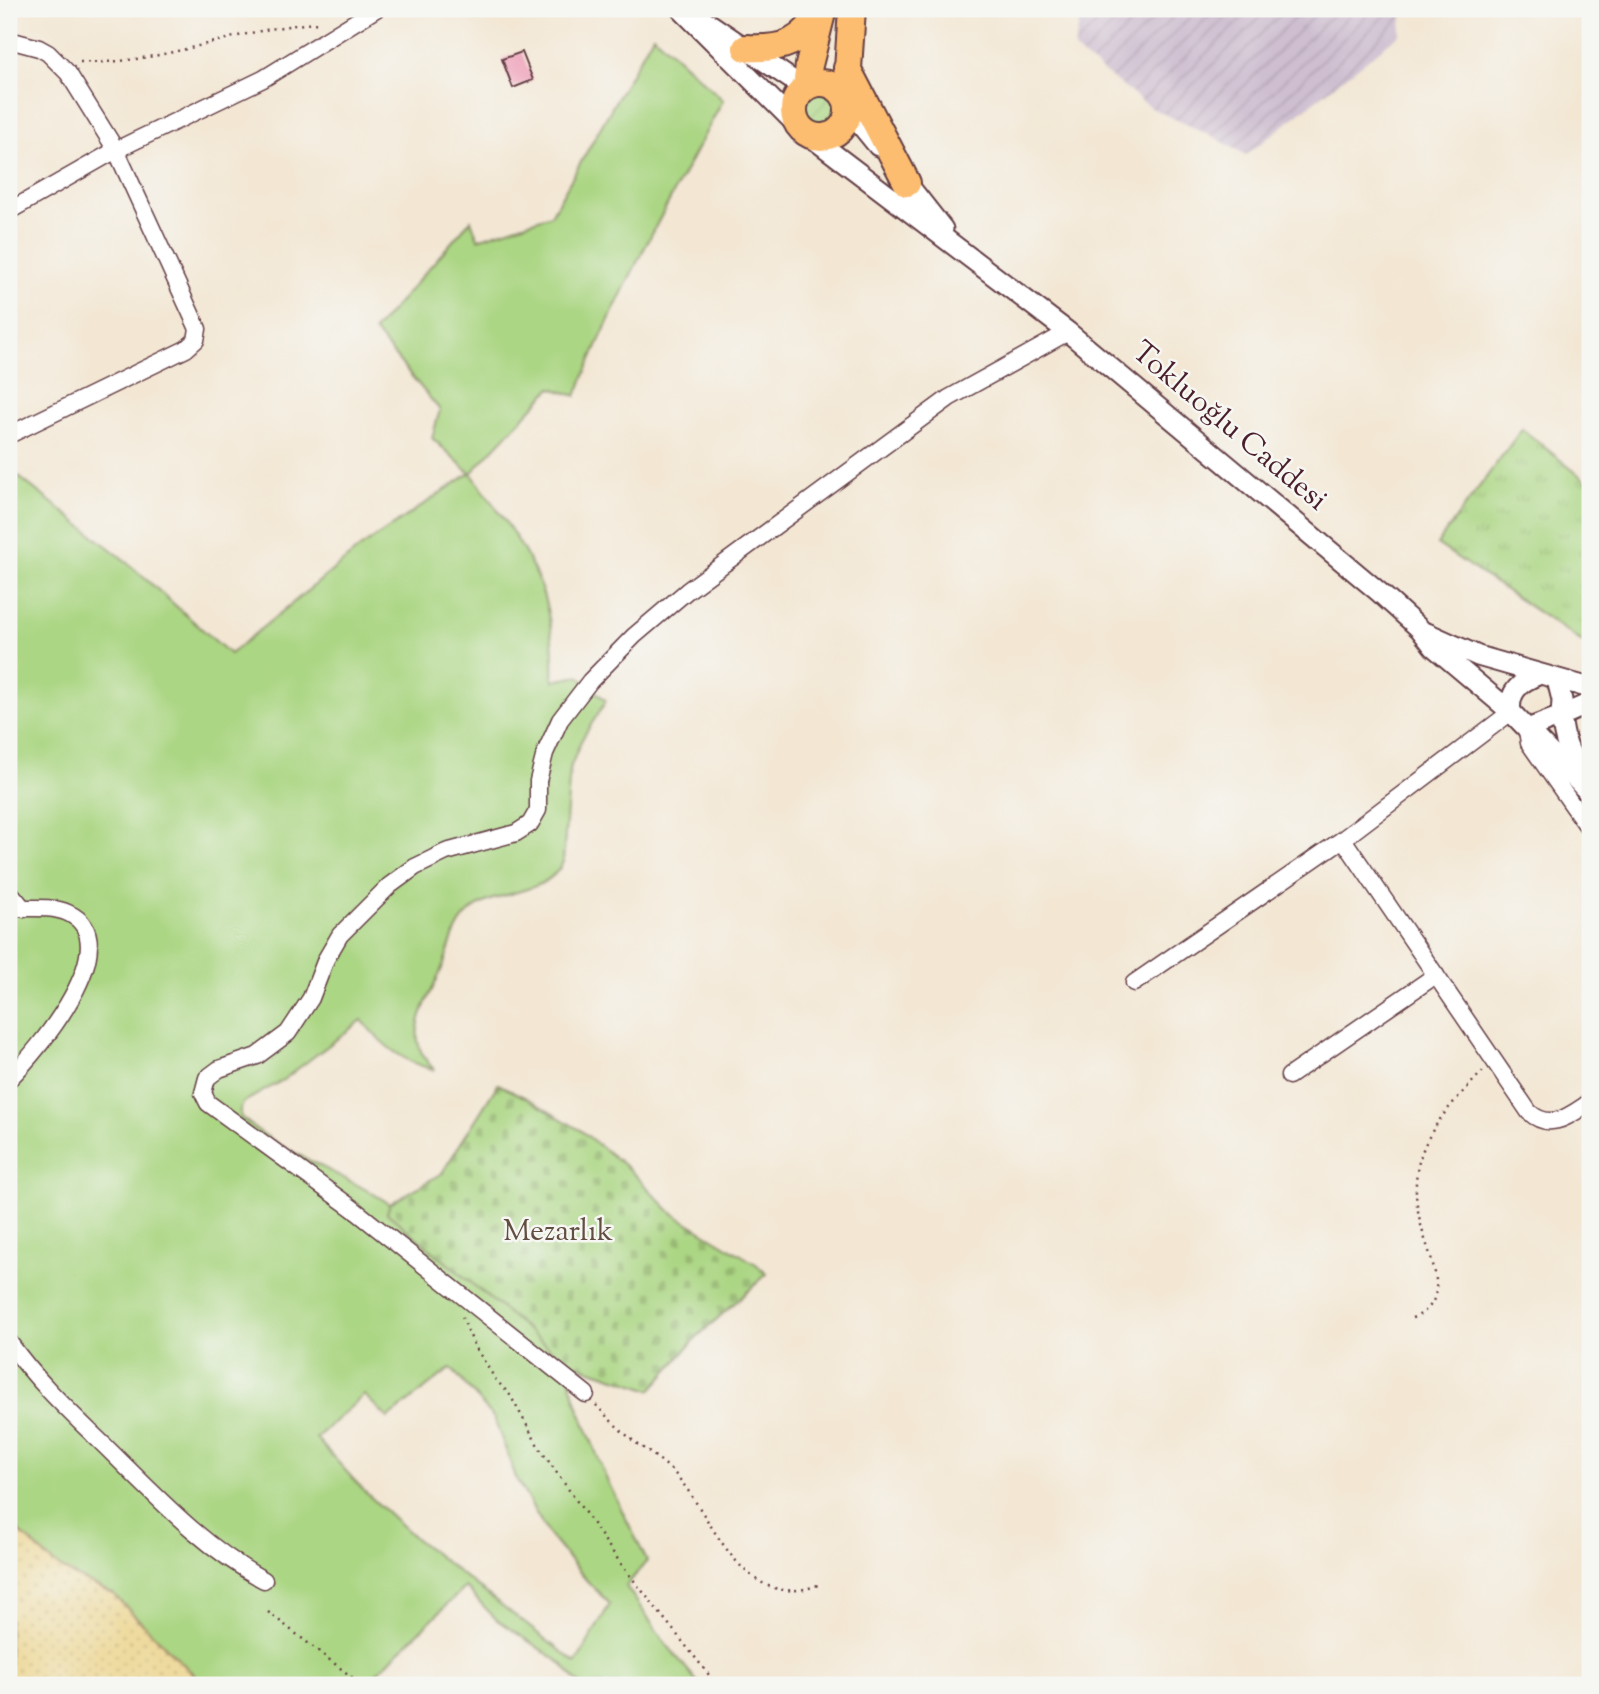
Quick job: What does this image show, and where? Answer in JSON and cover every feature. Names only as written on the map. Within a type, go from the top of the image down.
[{"type":"highway","points":[[822,10],[805,88],[795,101],[793,110],[802,130],[814,136],[832,135],[845,122],[852,9]]},
{"type":"highway","points":[[746,48],[769,49],[791,43],[810,29],[822,10]]},
{"type":"highway","points":[[847,68],[908,183]]},
{"type":"highway","points":[[805,88],[823,83],[831,85],[844,97],[847,106]]},
{"type":"street","points":[[9,211],[116,150],[263,79],[376,9]]},
{"type":"street","name":"Tokluoğlu Caddesi","points":[[681,9],[802,130],[1068,332],[1380,592],[1420,629],[1434,647],[1511,712],[1590,794]]},
{"type":"street","points":[[687,9],[805,88]]},
{"type":"street","points":[[847,68],[864,9]]},
{"type":"street","points":[[9,40],[39,48],[56,59],[68,73],[116,150],[197,324],[198,335],[186,349],[9,435]]},
{"type":"street","points":[[847,106],[959,249]]},
{"type":"street","points":[[586,1394],[352,1208],[208,1103],[203,1093],[207,1078],[219,1069],[257,1056],[288,1033],[311,998],[326,959],[340,935],[400,877],[446,852],[516,833],[530,824],[538,810],[538,781],[545,753],[560,720],[611,658],[660,612],[948,398],[1068,332]]},
{"type":"street","points":[[1420,629],[1478,656],[1590,688]]},
{"type":"street","points":[[1134,983],[1343,839],[1511,712],[1511,698],[1516,688],[1538,675]]},
{"type":"street","points":[[1557,680],[1568,751],[1590,780]]},
{"type":"street","points":[[1590,703],[1527,729],[1529,743],[1590,830]]},
{"type":"street","points":[[1343,839],[1528,1112],[1540,1120],[1561,1120],[1590,1102]]},
{"type":"street","points":[[9,891],[16,908],[60,910],[75,917],[85,928],[90,949],[73,996],[62,1015],[36,1050],[9,1079]]},
{"type":"street","points":[[1289,1076],[1436,975]]},
{"type":"street","points":[[9,1342],[50,1392],[168,1507],[225,1557],[264,1580]]},
{"type":"path","points":[[56,59],[98,62],[141,60],[283,27],[321,23],[348,26]]},
{"type":"path","points":[[1412,1318],[1427,1310],[1437,1290],[1435,1271],[1416,1200],[1416,1177],[1422,1152],[1434,1128],[1493,1060]]},
{"type":"path","points":[[455,1290],[459,1309],[474,1345],[496,1380],[510,1395],[540,1449],[618,1559],[717,1685]]},
{"type":"path","points":[[586,1394],[630,1438],[676,1475],[715,1536],[753,1577],[769,1587],[789,1591],[818,1585]]},
{"type":"path","points":[[268,1612],[362,1685]]},
{"type":"shaded area","points":[[1082,9],[1403,9],[1400,34],[1246,155],[1151,108],[1074,49]]},
{"type":"green space","points":[[653,35],[723,100],[627,283],[576,396],[551,388],[471,473],[521,546],[543,592],[553,647],[553,681],[579,676],[606,701],[582,739],[570,768],[563,862],[547,880],[486,902],[467,914],[461,922],[419,1022],[419,1046],[435,1070],[394,1052],[377,1038],[362,1020],[283,1080],[244,1102],[240,1109],[241,1117],[276,1142],[390,1204],[387,1213],[565,1361],[576,1401],[606,1478],[647,1561],[626,1586],[663,1640],[700,1685],[580,1685],[561,1663],[497,1620],[465,1587],[374,1676],[384,1685],[204,1685],[113,1594],[52,1562],[9,1522],[9,469],[122,558],[230,654],[360,548],[470,473],[432,438],[440,410],[374,331],[471,220],[478,239],[551,215]],"holes":[[[451,1368],[494,1418],[517,1480],[548,1534],[610,1604],[576,1663],[416,1539],[364,1491],[316,1438],[364,1395],[388,1418]]]},
{"type":"green space","points":[[821,91],[829,92],[835,97],[840,103],[840,119],[835,125],[829,130],[821,131],[813,130],[807,125],[802,119],[801,111],[802,103],[807,97],[813,92]]},
{"type":"green space","points":[[1522,429],[1590,484],[1590,647],[1437,544]]},
{"type":"green space","name":"Mezarlık","points":[[498,1084],[580,1130],[629,1169],[672,1213],[756,1264],[767,1274],[698,1336],[651,1390],[565,1361],[387,1213],[390,1204],[442,1173]]},
{"type":"sand","points":[[9,1522],[52,1562],[113,1594],[204,1685],[9,1685]]},
{"type":"building","points":[[522,52],[533,80],[513,88],[502,59]]}]
